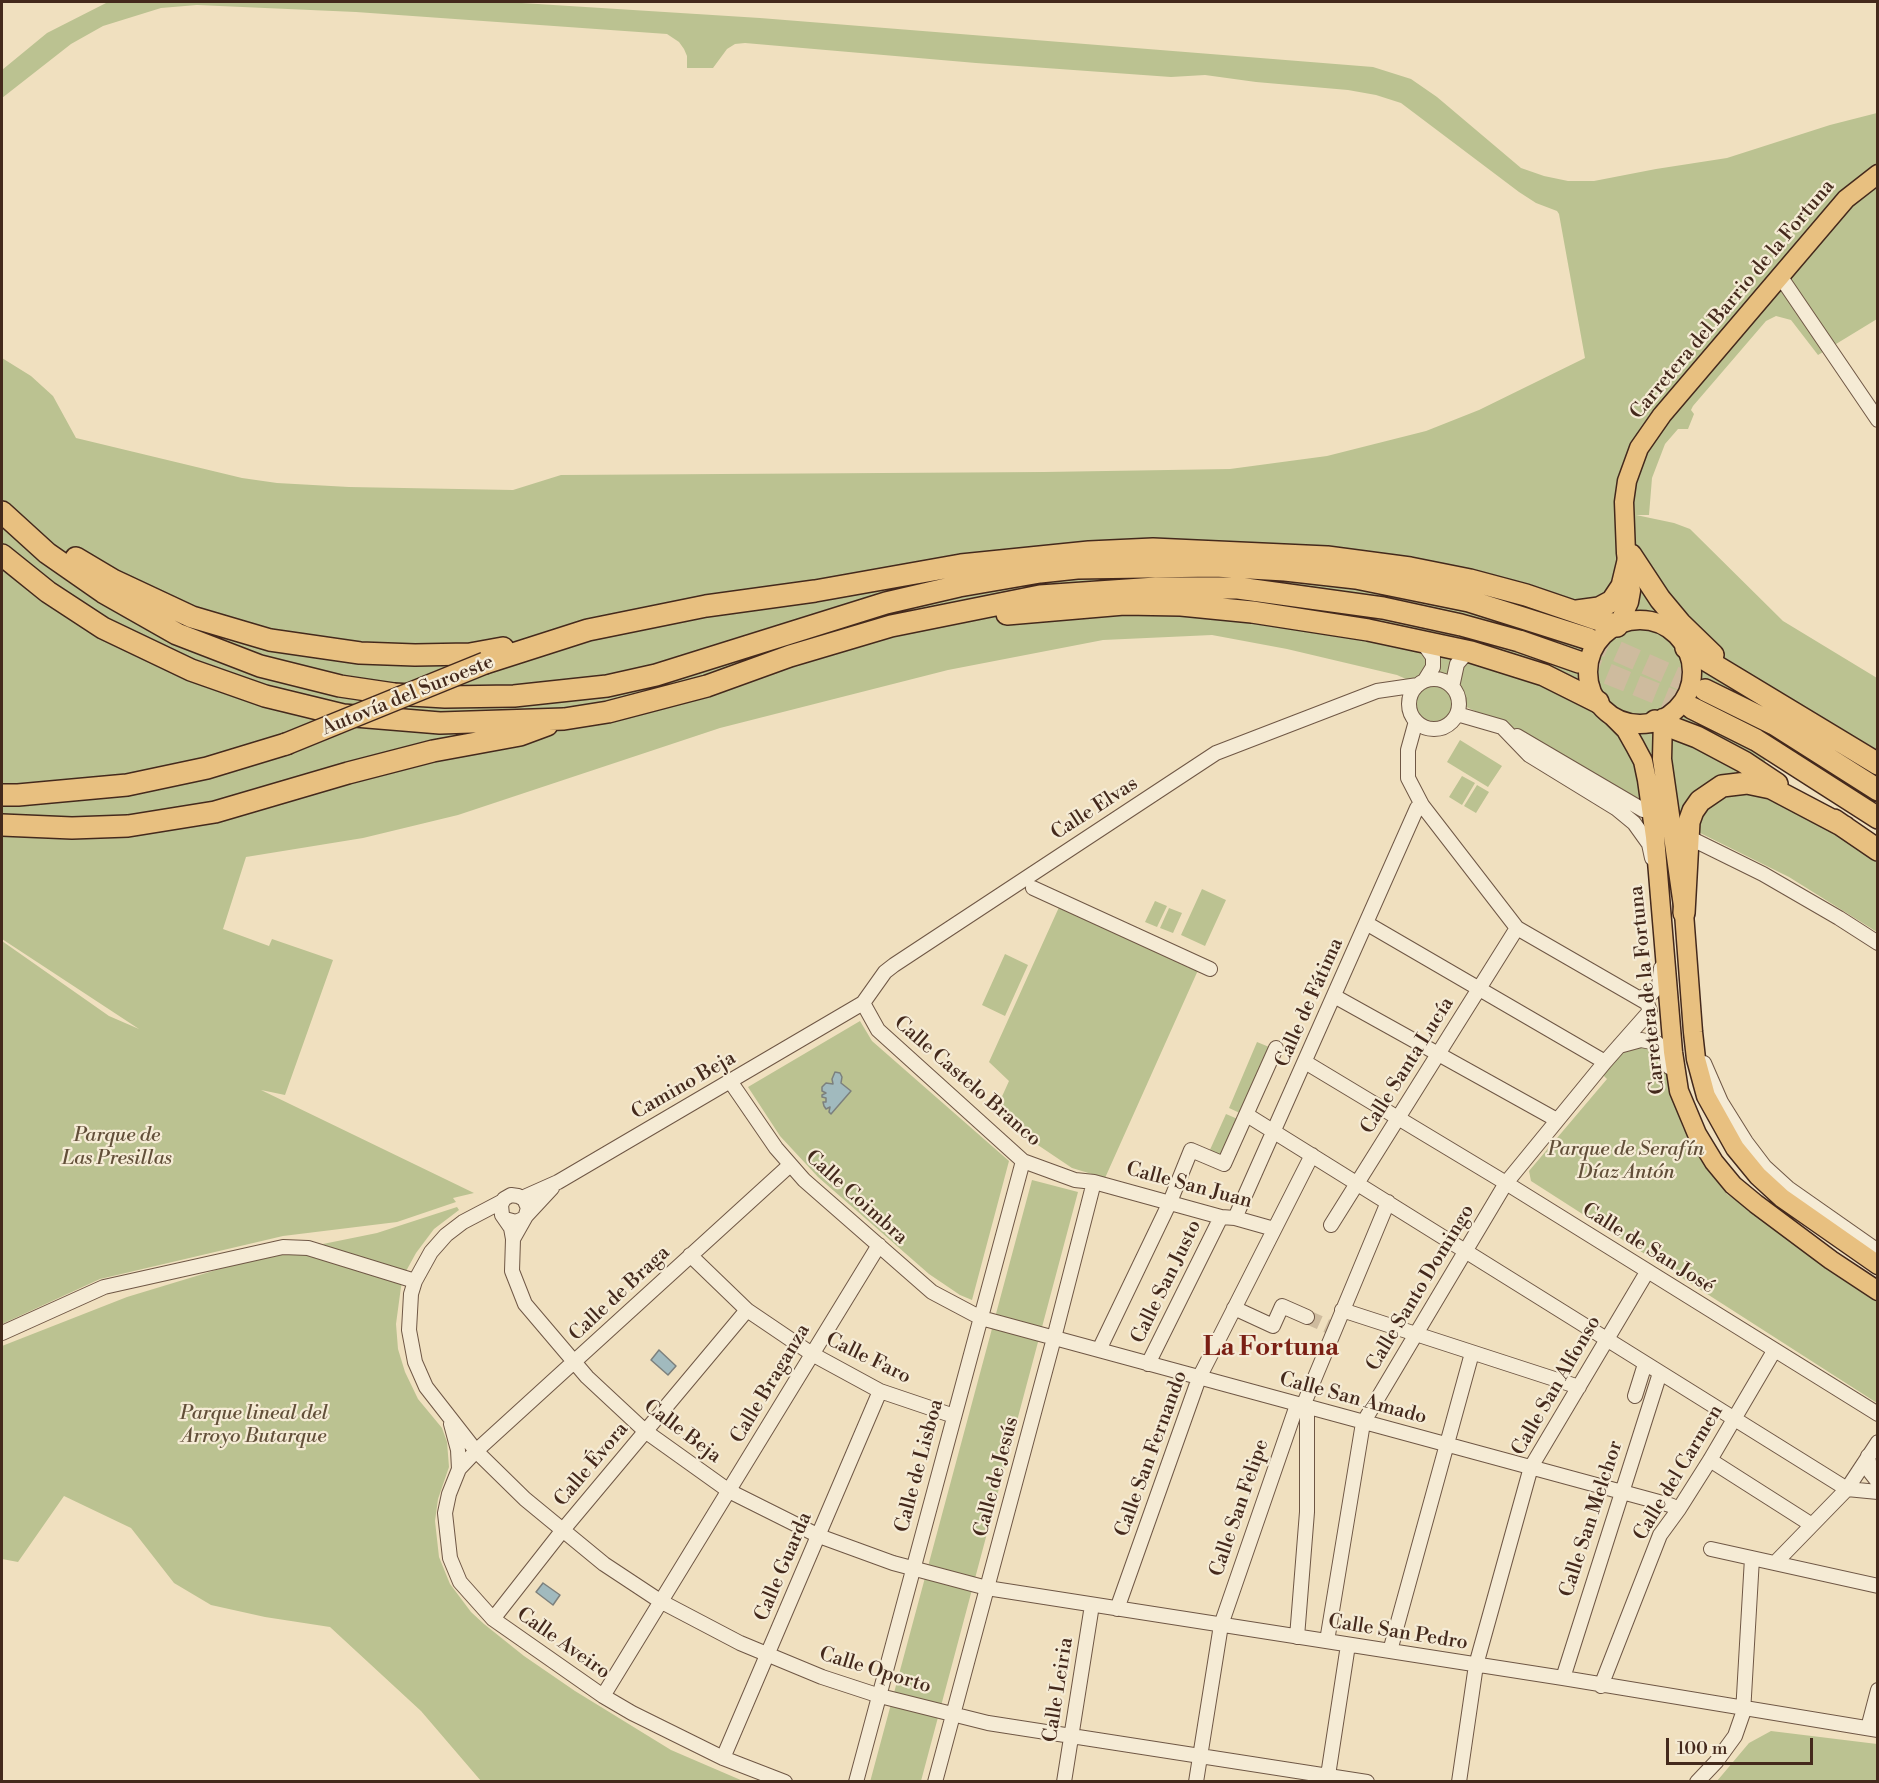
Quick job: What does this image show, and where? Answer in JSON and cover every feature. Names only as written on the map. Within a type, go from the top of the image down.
[{"type":"highway","points":[[8,518],[47,553],[103,592],[177,634],[260,666],[340,686],[394,694],[445,697],[514,696],[607,686],[656,675],[886,603],[959,586],[1077,568],[1215,566],[1285,570],[1356,579],[1469,601],[1588,639]]},
{"type":"highway","points":[[8,518],[113,580],[192,617],[270,640],[360,653],[470,654],[588,630]]},
{"type":"highway","points":[[815,591],[961,565],[1089,552],[1153,549],[1327,557],[1410,568],[1481,583],[1617,625]]},
{"type":"highway","points":[[2,555],[48,592],[103,628],[191,670],[265,696],[343,715],[440,723],[564,719],[608,712],[706,686],[790,656],[891,626],[1040,596],[1156,588],[1238,588],[1383,608],[1519,641],[1579,662]]},
{"type":"highway","points":[[1574,611],[1599,608],[1611,601],[1622,586],[1629,558]]},
{"type":"highway","points":[[1629,558],[1680,623],[1742,682]]},
{"type":"highway","points":[[815,591],[870,588],[990,570],[1040,572]]},
{"type":"highway","name":"Autovía del Suroeste","points":[[2,795],[127,785],[207,768],[286,744],[485,663],[588,630],[706,606],[815,591]]},
{"type":"highway","points":[[891,626],[923,628],[1008,614],[1124,604],[1181,605],[1252,612],[1421,640],[1471,652],[1544,675],[1604,708]]},
{"type":"highway","points":[[1686,648],[1878,764]]},
{"type":"highway","points":[[1705,690],[1774,724],[1878,790]]},
{"type":"highway","points":[[1692,708],[1756,740],[1878,818]]},
{"type":"highway","points":[[2,825],[72,828],[128,826],[215,812],[348,772],[433,751],[520,735],[564,719]]},
{"type":"highway","points":[[1660,721],[1698,737],[1744,762],[1878,850]]},
{"type":"highway","points":[[1684,913],[1689,822],[1700,801],[1722,786],[1734,783],[1757,783],[1772,788],[1845,827]]},
{"type":"main road","name":"Carretera del Barrio de la Fortuna","points":[[1617,625],[1629,602],[1631,591],[1624,502],[1627,481],[1639,448],[1662,416],[1846,200],[1878,174]]},
{"type":"main road","name":"Carretera del Barrio de la Fortuna","points":[[1629,558],[1672,631]]},
{"type":"main road","points":[[1644,620],[1672,631],[1686,648],[1692,667],[1690,686],[1681,703],[1660,721],[1635,723],[1604,708],[1589,681],[1590,658],[1601,638],[1617,625],[1629,621],[1644,620]]},
{"type":"main road","name":"Carretera de la Fortuna","points":[[1604,708],[1626,730],[1642,761],[1655,837],[1679,1092],[1697,1134],[1714,1162],[1733,1185],[1831,1260],[1878,1291]]},
{"type":"main road","name":"Carretera de la Fortuna","points":[[1660,721],[1662,759],[1684,913],[1696,1059],[1706,1096],[1735,1148],[1758,1176],[1782,1198],[1878,1265]]},
{"type":"street","points":[[1780,276],[1878,420]]},
{"type":"street","points":[[1421,640],[1432,657],[1432,667],[1411,693],[1409,704],[1412,715],[1422,726],[1438,728],[1446,726],[1457,714],[1459,700],[1452,687],[1440,679],[1422,682]]},
{"type":"street","points":[[1452,687],[1457,664],[1471,652]]},
{"type":"street","name":"Calle Elvas","points":[[862,1003],[885,972],[894,965],[1216,753],[1377,691],[1422,682]]},
{"type":"street","points":[[1377,691],[1391,694],[1409,704]]},
{"type":"street","points":[[1457,714],[1502,727],[1643,810]]},
{"type":"street","points":[[1416,721],[1408,750],[1408,778],[1422,805],[1516,928],[1643,1001]]},
{"type":"street","points":[[1502,727],[1529,755],[1634,823],[1649,844],[1659,889]]},
{"type":"street","name":"Calle de Fátima","points":[[1235,1218],[1417,808],[1422,805]]},
{"type":"street","points":[[1696,841],[1763,874],[1878,943]]},
{"type":"street","points":[[1033,888],[1210,969]]},
{"type":"street","points":[[1366,923],[1605,1062]]},
{"type":"street","name":"Calle Santa Lucía","points":[[1331,1225],[1437,1053],[1480,990],[1516,928]]},
{"type":"street","name":"Calle Santo Domingo","points":[[1327,1641],[1363,1423],[1506,1183],[1605,1062],[1649,1013],[1650,1008],[1643,1001],[1659,985],[1664,940]]},
{"type":"street","points":[[1334,996],[1557,1120]]},
{"type":"street","name":"Camino Beja","points":[[522,1198],[558,1182],[862,1003]]},
{"type":"street","name":"Calle Castelo Branco","points":[[862,1003],[878,1030],[1023,1161],[1058,1175],[1094,1182]]},
{"type":"street","points":[[1693,1032],[1721,1102],[1746,1142],[1766,1167],[1788,1188],[1878,1251]]},
{"type":"street","points":[[1619,1046],[1641,1040],[1660,1045],[1665,1052],[1671,1076],[1679,1092]]},
{"type":"street","points":[[1099,1350],[1170,1202],[1191,1150],[1224,1164],[1276,1048]]},
{"type":"street","name":"Calle de San José","points":[[1305,1062],[1506,1183],[1878,1414]]},
{"type":"street","name":"Calle Coimbra","points":[[730,1081],[790,1166],[932,1292],[981,1318]]},
{"type":"street","points":[[1247,1114],[1847,1489],[1878,1491]]},
{"type":"street","name":"Calle San Fernando","points":[[1117,1609],[1199,1378],[1312,1155]]},
{"type":"street","name":"Calle de Lisboa","points":[[856,1782],[1023,1161]]},
{"type":"street","name":"Calle de Braga","points":[[476,1451],[790,1166]]},
{"type":"street","points":[[513,1239],[526,1216],[558,1182]]},
{"type":"street","name":"Calle San Juan","points":[[1094,1182],[1274,1229]]},
{"type":"street","name":"Calle de Jesús","points":[[935,1782],[1094,1182]]},
{"type":"street","points":[[513,1239],[511,1228],[500,1210],[503,1201],[511,1195],[522,1198],[527,1204],[526,1216]]},
{"type":"street","name":"Calle Oporto","points":[[503,1201],[472,1216],[446,1235],[431,1252],[415,1281],[411,1294],[409,1329],[415,1362],[426,1387],[476,1451],[562,1532],[604,1564],[660,1601],[708,1628],[766,1656],[880,1696],[988,1723],[1327,1778],[1367,1782]]},
{"type":"street","name":"Calle San Felipe","points":[[1196,1782],[1221,1625],[1302,1406],[1388,1202]]},
{"type":"street","points":[[505,1219],[516,1222],[526,1216]]},
{"type":"street","name":"Calle San Justo","points":[[1148,1364],[1221,1217]]},
{"type":"street","name":"Calle Beja","points":[[513,1239],[512,1270],[525,1304],[574,1362],[645,1431],[729,1491],[819,1536],[913,1569]]},
{"type":"street","name":"Calle Braganza","points":[[603,1696],[879,1245]]},
{"type":"street","points":[[2,1333],[104,1287],[283,1247],[308,1248],[415,1281]]},
{"type":"street","name":"Calle Faro","points":[[690,1255],[747,1310],[812,1354],[880,1391],[954,1416]]},
{"type":"street","name":"Calle San Alfonso","points":[[1459,1782],[1476,1665],[1531,1467],[1647,1272]]},
{"type":"street","points":[[1234,1308],[1273,1326],[1282,1306],[1307,1317]]},
{"type":"street","name":"Calle Évora","points":[[493,1619],[645,1431],[747,1310]]},
{"type":"street","points":[[1342,1310],[1578,1387]]},
{"type":"street","name":"Calle San Amado","points":[[981,1318],[1679,1509]]},
{"type":"street","name":"Calle del Carmen","points":[[1601,1686],[1660,1534],[1710,1460],[1774,1351]]},
{"type":"street","points":[[1390,1651],[1472,1353]]},
{"type":"street","points":[[1635,1396],[1645,1364]]},
{"type":"street","name":"Calle San Melchor","points":[[1563,1678],[1660,1373]]},
{"type":"street","name":"Calle Guarda","points":[[723,1758],[880,1391]]},
{"type":"street","points":[[1297,1637],[1307,1512],[1302,1406]]},
{"type":"street","name":"Calle Oporto","points":[[450,1420],[458,1450],[459,1468]]},
{"type":"street","points":[[1775,1563],[1847,1489],[1878,1442]]},
{"type":"street","name":"Calle Aveiro","points":[[476,1451],[459,1468],[449,1494],[445,1513],[450,1558],[460,1582],[493,1619],[603,1696],[662,1729],[723,1758],[785,1782]]},
{"type":"street","points":[[1868,1456],[1871,1473],[1878,1482]]},
{"type":"street","points":[[1710,1460],[1812,1525]]},
{"type":"street","points":[[1712,1549],[1878,1586]]},
{"type":"street","points":[[1737,1733],[1743,1708],[1752,1558]]},
{"type":"street","name":"Calle San Pedro","points":[[913,1569],[987,1588],[1873,1729]]},
{"type":"street","name":"Calle Leiria","points":[[1064,1782],[1092,1605]]},
{"type":"street","points":[[1327,1778],[1348,1645]]},
{"type":"street","points":[[1873,1729],[1878,1690]]},
{"type":"street","points":[[1696,1782],[1716,1762],[1737,1733],[1754,1720],[1776,1714]]},
{"type":"green space","name":"Parque de Las Presillas","points":[[108,2],[506,2],[760,18],[1373,67],[1411,79],[1437,97],[1521,168],[1568,181],[1594,181],[1727,158],[1830,125],[1877,113],[1877,319],[1818,355],[1791,320],[1776,316],[1766,321],[1693,406],[1691,410],[1694,414],[1688,429],[1678,429],[1665,444],[1652,478],[1649,515],[1636,515],[1690,529],[1783,621],[1877,678],[1877,756],[1800,705],[1749,787],[1798,809],[1877,861],[1877,932],[1789,877],[1694,830],[1508,726],[1453,701],[1446,718],[1435,722],[1424,719],[1419,715],[1416,698],[1424,687],[1397,675],[1287,649],[1212,635],[1103,640],[948,670],[720,728],[458,815],[363,838],[246,857],[223,929],[269,946],[272,939],[333,960],[285,1095],[261,1090],[474,1193],[453,1198],[456,1202],[397,1222],[283,1236],[100,1279],[2,1324],[2,941],[109,1016],[139,1029],[2,939],[2,358],[31,376],[53,396],[76,438],[242,478],[277,483],[349,487],[513,490],[561,475],[1230,469],[1327,456],[1426,431],[1479,410],[1585,358],[1557,211],[1536,203],[1519,192],[1401,103],[1376,95],[1205,75],[1171,77],[745,43],[735,44],[727,49],[713,68],[687,68],[687,56],[684,49],[679,42],[667,34],[356,12],[197,5],[161,8],[103,26],[71,44],[2,98],[2,70],[47,33]]},
{"type":"green space","points":[[1460,740],[1502,766],[1488,787],[1447,762]]},
{"type":"green space","points":[[1462,776],[1475,783],[1462,805],[1449,797]]},
{"type":"green space","points":[[1477,785],[1489,792],[1476,813],[1464,806]]},
{"type":"green space","points":[[1202,889],[1226,900],[1205,946],[1181,935]]},
{"type":"green space","points":[[1155,901],[1167,906],[1157,927],[1145,922]]},
{"type":"green space","points":[[1060,905],[1199,968],[1105,1178],[1072,1168],[1020,1133],[995,1112],[1009,1081],[989,1062]]},
{"type":"green space","points":[[1169,908],[1182,913],[1173,933],[1160,928]]},
{"type":"green space","points":[[1005,954],[1028,965],[1005,1016],[982,1005]]},
{"type":"green space","points":[[860,1021],[872,1041],[1009,1161],[972,1300],[960,1295],[929,1274],[818,1177],[780,1136],[748,1087]]},
{"type":"green space","points":[[1257,1042],[1274,1049],[1242,1114],[1229,1108]]},
{"type":"green space","name":"Parque de Serafín Díaz Antón","points":[[1642,1045],[1651,1046],[1660,1055],[1683,1128],[1709,1171],[1727,1194],[1877,1301],[1877,1403],[1531,1181],[1529,1171],[1607,1079],[1602,1074],[1622,1052]]},
{"type":"green space","points":[[1226,1114],[1240,1120],[1223,1159],[1209,1152]]},
{"type":"green space","points":[[1032,1180],[1078,1192],[921,1781],[870,1782]]},
{"type":"green space","name":"Parque lineal del Arroyo Butarque","points":[[457,1207],[459,1210],[434,1229],[416,1253],[405,1273],[396,1324],[398,1349],[405,1372],[418,1399],[442,1428],[447,1442],[449,1467],[438,1499],[435,1521],[439,1557],[450,1584],[471,1612],[484,1624],[524,1656],[575,1691],[671,1750],[743,1781],[481,1781],[421,1711],[330,1627],[265,1617],[211,1605],[174,1583],[131,1528],[64,1496],[18,1562],[2,1559],[2,1346],[127,1297],[259,1257],[377,1233]]},
{"type":"green space","points":[[1771,1731],[1877,1744],[1877,1781],[1717,1781],[1749,1743]]},
{"type":"water","points":[[835,1072],[840,1073],[841,1083],[851,1091],[831,1114],[830,1107],[826,1109],[824,1106],[823,1102],[826,1102],[826,1098],[822,1095],[826,1093],[822,1091],[822,1087],[826,1083],[833,1084],[832,1079]]},
{"type":"water","points":[[659,1350],[676,1366],[668,1375],[651,1360]]},
{"type":"water","points":[[543,1583],[560,1595],[553,1605],[536,1592]]},
{"type":"tunnel","points":[[1589,639],[1705,690]]},
{"type":"tunnel","points":[[1579,662],[1692,708]]},
{"type":"tunnel","points":[[1307,1317],[1334,1329]]},
{"type":"district","name":"La Fortuna","points":[[1271,1349]]}]
